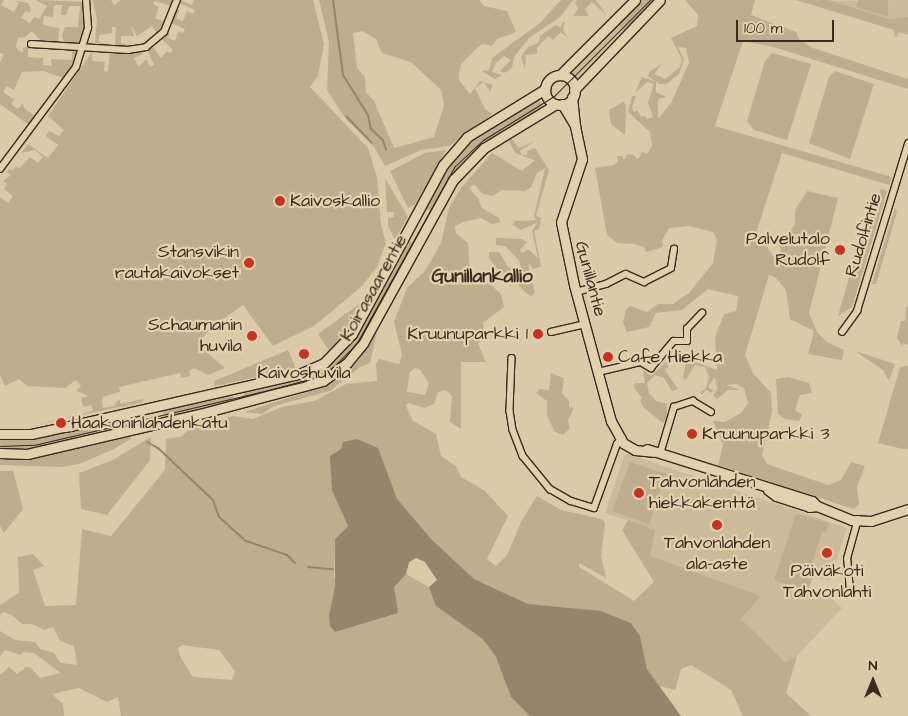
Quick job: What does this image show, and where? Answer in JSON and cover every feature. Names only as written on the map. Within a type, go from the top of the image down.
[{"type":"street","points":[[0,170],[76,67],[84,46],[89,19],[86,0]]},
{"type":"street","points":[[31,44],[128,50],[146,47],[164,32],[177,0]]},
{"type":"street","points":[[635,0],[560,75],[550,79],[545,89],[548,98],[559,104],[573,94],[660,0]]},
{"type":"street","points":[[560,75],[570,79],[573,94]]},
{"type":"street","name":"Koirasaarentie","points":[[0,434],[52,430],[311,369],[335,354],[352,334],[443,165],[467,138],[545,89]]},
{"type":"street","name":"Gunillantie","points":[[573,94],[575,126],[581,166],[563,212],[561,231],[611,421],[622,438]]},
{"type":"street","name":"Gunillantie","points":[[559,104],[575,126]]},
{"type":"street","name":"Koirasaarentie","points":[[0,453],[27,454],[207,412],[323,381],[356,353],[453,180],[484,148],[559,104]]},
{"type":"street","name":"Rudolfintie","points":[[842,332],[857,312],[908,144]]},
{"type":"street","points":[[576,292],[606,284],[626,274],[644,282],[671,268],[674,249]]},
{"type":"street","points":[[598,372],[641,362],[651,368],[674,341],[687,341],[687,330],[702,313]]},
{"type":"street","points":[[551,332],[585,324]]},
{"type":"street","points":[[512,358],[510,411],[513,430],[523,456],[550,489],[571,501],[594,508],[617,444],[622,438],[629,447],[656,453],[767,489],[776,496],[809,507],[817,506],[837,513],[847,512],[858,519],[871,521],[908,509]]},
{"type":"street","points":[[656,453],[674,407],[693,401],[711,412]]},
{"type":"street","points":[[850,591],[847,559],[858,519]]},
{"type":"shaded area","points":[[0,0],[4,0],[1,5],[14,12],[19,3],[14,0],[28,3],[31,10],[30,13],[26,11],[21,18],[30,23],[34,17],[39,19],[47,6],[35,0],[83,2],[86,23],[79,43],[64,43],[62,35],[65,27],[78,27],[80,6],[69,6],[66,15],[61,15],[62,5],[54,5],[53,17],[44,16],[43,25],[59,28],[58,43],[41,41],[32,31],[25,37],[18,38],[16,47],[19,51],[23,52],[23,47],[39,48],[28,49],[28,57],[43,58],[43,65],[52,66],[51,59],[72,60],[72,51],[52,48],[75,49],[77,53],[75,63],[64,78],[43,71],[22,72],[14,90],[7,86],[3,92],[13,99],[16,98],[11,104],[18,109],[23,103],[24,108],[33,115],[40,110],[29,125],[0,104],[0,63],[4,54],[0,53]]},
{"type":"shaded area","points":[[93,0],[111,0],[114,5],[121,0],[174,0],[172,6],[154,1],[153,4],[159,7],[155,18],[163,21],[168,14],[160,33],[149,42],[157,33],[152,26],[137,36],[131,25],[134,36],[121,36],[121,43],[135,47],[115,46],[116,27],[112,27],[112,33],[99,35],[99,42],[110,45],[95,43],[97,20]]},
{"type":"shaded area","points":[[180,0],[192,5],[194,0],[313,0],[324,44],[318,76],[310,87],[368,148],[377,177],[381,225],[386,243],[377,267],[361,287],[314,326],[273,346],[243,305],[213,326],[197,344],[225,368],[208,375],[194,368],[189,371],[190,376],[181,378],[180,373],[119,387],[120,392],[102,397],[103,408],[114,406],[119,399],[121,404],[143,399],[143,402],[30,426],[93,411],[91,405],[83,407],[81,398],[71,400],[89,396],[76,391],[81,386],[76,380],[65,388],[27,386],[19,379],[5,386],[0,375],[0,197],[8,203],[13,196],[4,189],[7,184],[3,181],[11,175],[7,172],[9,169],[12,171],[16,166],[20,168],[30,157],[38,163],[43,157],[35,150],[21,153],[28,144],[48,158],[58,145],[46,136],[49,131],[59,136],[64,130],[48,116],[92,52],[104,51],[92,53],[92,61],[105,62],[104,71],[108,72],[110,51],[141,51],[143,54],[134,58],[139,67],[146,59],[150,67],[154,65],[147,49],[153,47],[161,58],[167,51],[170,53],[173,50],[162,39],[167,32],[170,33],[168,38],[175,41],[179,31],[183,33],[185,29],[171,23],[176,9],[179,10],[176,19],[183,21],[187,11],[193,14],[195,10],[179,3]]},
{"type":"shaded area","points":[[319,0],[479,0],[484,6],[507,11],[516,32],[497,39],[492,46],[482,44],[461,64],[459,80],[470,94],[480,81],[484,82],[475,88],[485,109],[492,114],[449,146],[421,150],[385,166],[374,147],[346,119],[327,90],[329,42]],"holes":[[[362,31],[376,39],[382,53],[411,62],[441,90],[444,105],[434,137],[394,148],[374,101],[366,92],[365,77],[357,68],[353,33]]]},
{"type":"shaded area","points":[[561,0],[573,0],[560,17],[529,38],[514,57],[512,68],[504,73],[500,71],[511,60],[504,56],[495,64],[492,72],[502,75],[495,79],[481,71],[489,70],[492,58],[540,23]]},
{"type":"shaded area","points":[[577,0],[596,0],[607,16],[592,2],[585,9],[589,16],[573,16],[578,9],[575,3]]},
{"type":"shaded area","points":[[637,0],[658,0],[626,33],[616,23]]},
{"type":"shaded area","points":[[685,0],[755,0],[751,15],[796,32],[799,39],[813,48],[908,79],[908,89],[770,46],[743,41],[715,126],[892,177],[889,185],[782,153],[757,230],[774,258],[782,255],[779,245],[782,240],[790,244],[793,241],[790,232],[795,224],[795,210],[807,191],[838,198],[809,313],[817,332],[827,342],[844,350],[842,360],[808,354],[814,331],[790,319],[786,290],[775,277],[769,275],[745,355],[753,373],[771,393],[772,412],[762,455],[767,464],[828,485],[841,480],[851,462],[865,466],[857,487],[859,504],[854,509],[718,465],[723,445],[713,421],[725,422],[741,413],[748,403],[744,388],[736,384],[726,385],[741,390],[728,390],[717,399],[713,396],[717,389],[715,377],[708,387],[713,390],[712,393],[706,390],[702,395],[700,393],[706,388],[709,377],[705,367],[695,365],[685,381],[683,377],[686,362],[691,356],[693,361],[717,370],[715,337],[724,314],[736,311],[738,296],[708,289],[682,310],[656,313],[649,327],[627,332],[623,322],[626,309],[630,306],[647,312],[658,304],[673,304],[689,293],[713,263],[717,239],[713,232],[689,226],[669,228],[662,241],[663,247],[646,252],[644,247],[634,244],[617,243],[607,235],[595,168],[614,165],[618,162],[617,156],[622,156],[624,160],[627,154],[634,155],[638,159],[642,152],[647,154],[652,146],[650,132],[628,112],[632,96],[636,96],[632,107],[634,112],[637,110],[641,117],[645,116],[647,119],[653,117],[648,103],[654,84],[647,82],[635,93],[642,77],[656,82],[656,92],[667,97],[658,99],[658,119],[671,103],[689,63],[686,48],[678,47],[684,59],[679,74],[666,84],[659,84],[648,76],[650,71],[662,64],[654,74],[665,79],[680,67],[682,59],[671,38],[697,26],[698,15]]},
{"type":"shaded area","points":[[796,0],[829,0],[889,19],[908,17],[908,35],[899,32],[895,38],[894,30]]},
{"type":"shaded area","points":[[858,0],[888,0],[888,17],[856,7]]},
{"type":"shaded area","points":[[908,0],[908,17],[889,19],[829,1]]},
{"type":"shaded area","points":[[563,22],[565,22],[563,30],[568,38],[561,32],[553,40],[548,36],[537,48],[537,54],[526,55],[525,69],[521,57],[527,48],[538,43],[540,36],[555,25],[561,27]]},
{"type":"shaded area","points":[[618,25],[623,30],[574,81],[569,76]]},
{"type":"shaded area","points":[[772,53],[811,64],[787,140],[754,130],[747,121],[765,61]]},
{"type":"shaded area","points":[[835,71],[874,84],[850,159],[809,143],[829,77]]},
{"type":"shaded area","points":[[484,82],[493,85],[490,92]]},
{"type":"shaded area","points":[[537,97],[544,109],[480,149],[432,212],[422,207],[443,170],[467,142]]},
{"type":"shaded area","points":[[624,101],[626,108],[625,135],[611,124],[609,110]]},
{"type":"shaded area","points":[[512,139],[519,148],[535,141],[520,151],[522,155],[527,155],[527,151],[535,148],[549,170],[536,216],[541,218],[539,229],[534,231],[541,266],[533,269],[528,263],[535,292],[532,296],[516,283],[510,286],[489,258],[489,252],[499,252],[508,267],[522,273],[519,260],[505,246],[496,245],[496,238],[522,239],[527,242],[520,250],[523,253],[528,249],[538,258],[532,231],[538,222],[521,230],[513,225],[515,221],[536,220],[534,216],[545,168],[537,173],[531,187],[525,191],[501,190],[493,196],[483,194],[474,184],[469,188],[478,198],[482,208],[499,218],[500,222],[492,224],[481,218],[463,222],[455,226],[456,233],[468,243],[470,278],[489,283],[501,294],[504,307],[483,323],[484,335],[478,344],[486,362],[461,362],[461,429],[450,422],[452,396],[446,390],[438,392],[434,404],[425,408],[408,403],[406,406],[413,421],[436,434],[441,456],[456,466],[461,477],[485,491],[508,516],[487,559],[496,566],[507,555],[522,520],[537,496],[561,510],[602,519],[605,523],[601,557],[606,578],[579,563],[579,567],[634,601],[654,582],[622,530],[628,520],[655,530],[650,556],[761,596],[741,619],[785,662],[797,656],[786,693],[811,716],[743,716],[731,690],[691,665],[681,669],[675,690],[659,686],[647,669],[640,636],[631,623],[613,616],[569,629],[523,708],[530,716],[121,716],[118,697],[107,702],[79,688],[52,694],[63,704],[64,716],[0,716],[0,675],[9,667],[17,674],[26,667],[31,668],[40,678],[61,673],[34,653],[23,652],[21,655],[5,650],[0,656],[0,631],[15,640],[35,642],[40,649],[54,653],[61,663],[77,665],[74,646],[60,641],[53,627],[44,630],[32,624],[22,624],[12,615],[3,612],[0,615],[0,605],[19,593],[18,557],[33,554],[44,566],[33,570],[45,606],[76,605],[82,529],[111,536],[165,470],[166,439],[181,437],[190,428],[233,416],[253,419],[282,407],[314,401],[346,384],[377,381],[376,364],[379,359],[399,364],[402,355],[394,322],[407,288],[425,271],[441,243],[449,208],[461,188],[492,153],[522,171],[535,160],[517,154],[509,141]],"holes":[[[415,368],[420,369],[429,384],[425,395],[407,392],[410,372]],[[348,526],[459,576],[437,581],[429,587],[406,574],[409,562],[334,578],[335,539]],[[182,645],[219,650],[235,671],[232,680],[193,677],[181,658],[178,648]]]},
{"type":"shaded area","points":[[446,150],[416,204],[408,208],[390,171],[425,153]]},
{"type":"shaded area","points":[[385,178],[408,217],[395,239],[388,226],[388,218],[394,217],[394,212],[387,212]]},
{"type":"shaded area","points":[[881,189],[887,191],[852,307],[838,316],[863,228]]},
{"type":"shaded area","points":[[895,208],[897,212],[876,284],[872,284]]},
{"type":"shaded area","points":[[406,239],[415,244],[353,354],[329,376],[245,400],[243,390],[328,363],[339,354],[352,339]]},
{"type":"shaded area","points":[[362,302],[345,334],[330,352],[318,334]]},
{"type":"shaded area","points":[[906,306],[908,307],[908,345],[903,343],[902,346],[897,338],[901,321],[905,321]]},
{"type":"shaded area","points":[[377,332],[370,363],[360,367],[330,391],[274,406],[262,414],[244,412],[317,389],[341,376],[357,362]]},
{"type":"shaded area","points":[[288,350],[296,369],[214,386],[214,381]]},
{"type":"shaded area","points":[[855,351],[895,364],[889,381],[883,370]]},
{"type":"shaded area","points":[[667,361],[669,367],[665,369],[666,372],[678,389],[672,391],[664,378],[655,375],[647,383],[649,393],[656,401],[667,404],[667,417],[663,423],[644,408],[640,401],[642,398],[634,387],[635,383],[645,383],[643,370],[651,376]]},
{"type":"shaded area","points":[[908,366],[908,449],[903,449],[878,443],[900,367]]},
{"type":"shaded area","points":[[551,373],[564,378],[562,393],[569,401],[569,407],[574,408],[568,420],[570,428],[563,435],[555,432],[547,416],[547,401],[536,393],[540,389],[549,390]]},
{"type":"shaded area","points":[[788,377],[809,383],[812,393],[800,395],[795,410],[802,415],[799,421],[785,419],[778,414],[776,379]]},
{"type":"shaded area","points":[[232,392],[234,403],[165,419],[162,408]]},
{"type":"shaded area","points":[[138,412],[141,425],[34,450],[0,451],[0,438],[23,439]]},
{"type":"shaded area","points":[[129,436],[131,439],[114,449],[79,464],[60,467],[0,465],[0,459],[39,457]]},
{"type":"shaded area","points":[[151,437],[150,460],[107,515],[81,509],[79,473],[113,460]]},
{"type":"shaded area","points":[[357,439],[378,448],[397,499],[432,540],[474,579],[528,604],[601,611],[631,623],[640,636],[647,669],[681,716],[530,716],[511,697],[496,657],[483,639],[436,606],[429,587],[437,580],[425,562],[416,558],[409,562],[406,574],[394,587],[398,613],[335,632],[330,626],[329,616],[335,587],[335,539],[348,526],[332,490],[330,456],[341,449],[343,442]]},
{"type":"shaded area","name":"Tahvonlahden ala-aste","points":[[628,454],[847,528],[830,581],[813,576],[808,591],[829,596],[842,608],[797,656],[785,662],[740,619],[760,596],[649,556],[655,530],[605,513],[624,456]]},
{"type":"shaded area","name":"Tahvonlahden hiekkakenttä","points":[[630,462],[666,474],[649,524],[612,511]]},
{"type":"shaded area","points":[[0,471],[13,471],[23,509],[4,533],[0,526]]},
{"type":"shaded area","points":[[796,514],[829,523],[826,532],[822,531],[809,574],[813,576],[808,591],[774,580]]},
{"type":"waterway","points":[[333,0],[343,75],[368,115],[371,129],[383,140],[386,150]]},
{"type":"waterway","points":[[346,116],[372,143]]},
{"type":"waterway","points":[[147,442],[158,448],[213,500],[219,517],[246,541],[287,555],[295,563]]},
{"type":"waterway","points":[[308,567],[333,569]]},
{"type":"tram line","points":[[0,446],[34,445],[303,382],[330,370],[359,341],[455,166],[483,140],[554,96],[650,0]]},
{"type":"place","name":"Kaivoskallio","points":[[280,201]]},
{"type":"place","name":"Palvelutalo Rudolf","points":[[840,250]]},
{"type":"place","name":"Stansvikin rautakaivokset","points":[[249,263]]},
{"type":"place","name":"Kruunuparkki 1","points":[[538,334]]},
{"type":"place","name":"Schaumanin huvila","points":[[252,336]]},
{"type":"place","name":"Kaivoshuvila","points":[[304,354]]},
{"type":"place","name":"Cafe Hiekka","points":[[608,357]]},
{"type":"place","name":"Haakoninlahdenkatu","points":[[61,423]]},
{"type":"place","name":"Kruunuparkki 3","points":[[692,434]]},
{"type":"place","name":"Tahvonlahden hiekkakenttä","points":[[639,493]]},
{"type":"place","name":"Tahvonlahden ala-aste","points":[[717,525]]},
{"type":"place","name":"Päiväkoti Tahvonlahti","points":[[827,553]]},
{"type":"district","name":"Gunillankallio","points":[[482,277]]}]
